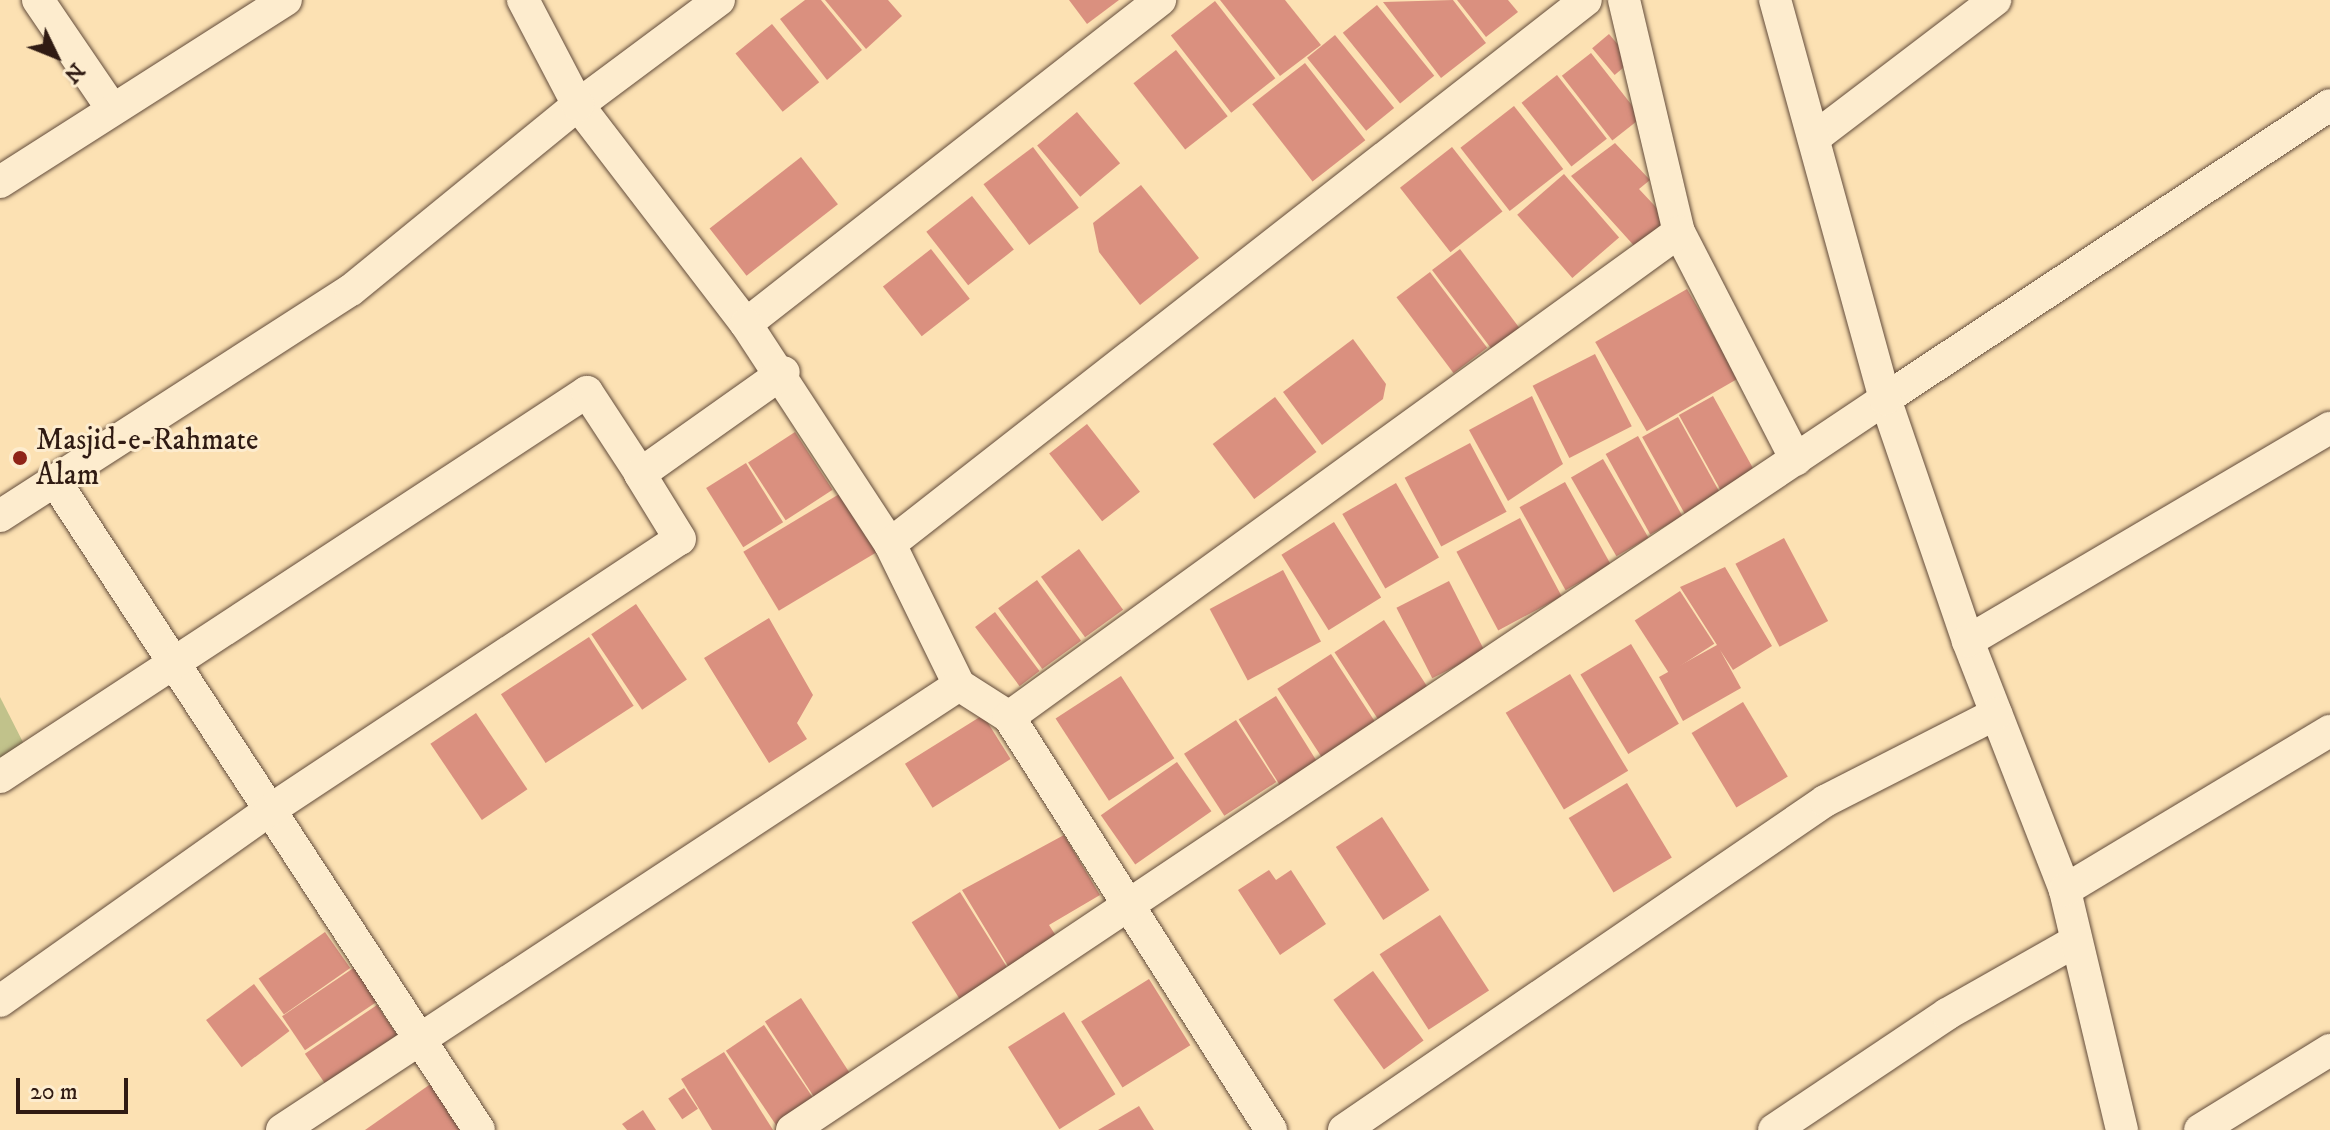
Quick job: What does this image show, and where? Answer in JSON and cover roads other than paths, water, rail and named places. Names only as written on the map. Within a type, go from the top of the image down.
[{"type":"street","points":[[38,0],[110,106]]},
{"type":"street","points":[[0,182],[110,106],[286,0]]},
{"type":"street","points":[[523,0],[578,105],[784,372],[890,544],[959,685],[1009,717],[1271,1130]]},
{"type":"street","points":[[0,516],[351,290],[578,105],[719,0]]},
{"type":"street","points":[[746,324],[1160,0]]},
{"type":"street","points":[[890,544],[1586,0]]},
{"type":"street","points":[[1624,0],[1679,232],[1796,460]]},
{"type":"street","points":[[1775,0],[1885,399],[1968,641],[2065,890],[2122,1130]]},
{"type":"street","points":[[1814,138],[1995,0]]},
{"type":"street","points":[[792,1130],[1129,909],[1885,399],[2330,105]]},
{"type":"street","points":[[1009,717],[1679,232]]},
{"type":"street","points":[[642,476],[784,372]]},
{"type":"street","points":[[0,777],[587,392],[680,539],[270,810],[0,1001]]},
{"type":"street","points":[[1968,641],[2330,428]]},
{"type":"street","points":[[55,481],[479,1130]]},
{"type":"street","points":[[282,1130],[418,1037],[959,685]]},
{"type":"street","points":[[1344,1130],[1825,801],[1996,714]]},
{"type":"street","points":[[2065,890],[2330,731]]},
{"type":"street","points":[[1774,1130],[1947,1014],[2076,941]]},
{"type":"street","points":[[2200,1130],[2330,1050]]},
{"type":"place","name":"Masjid-e-Rahmate Alam","points":[[20,458]]}]
